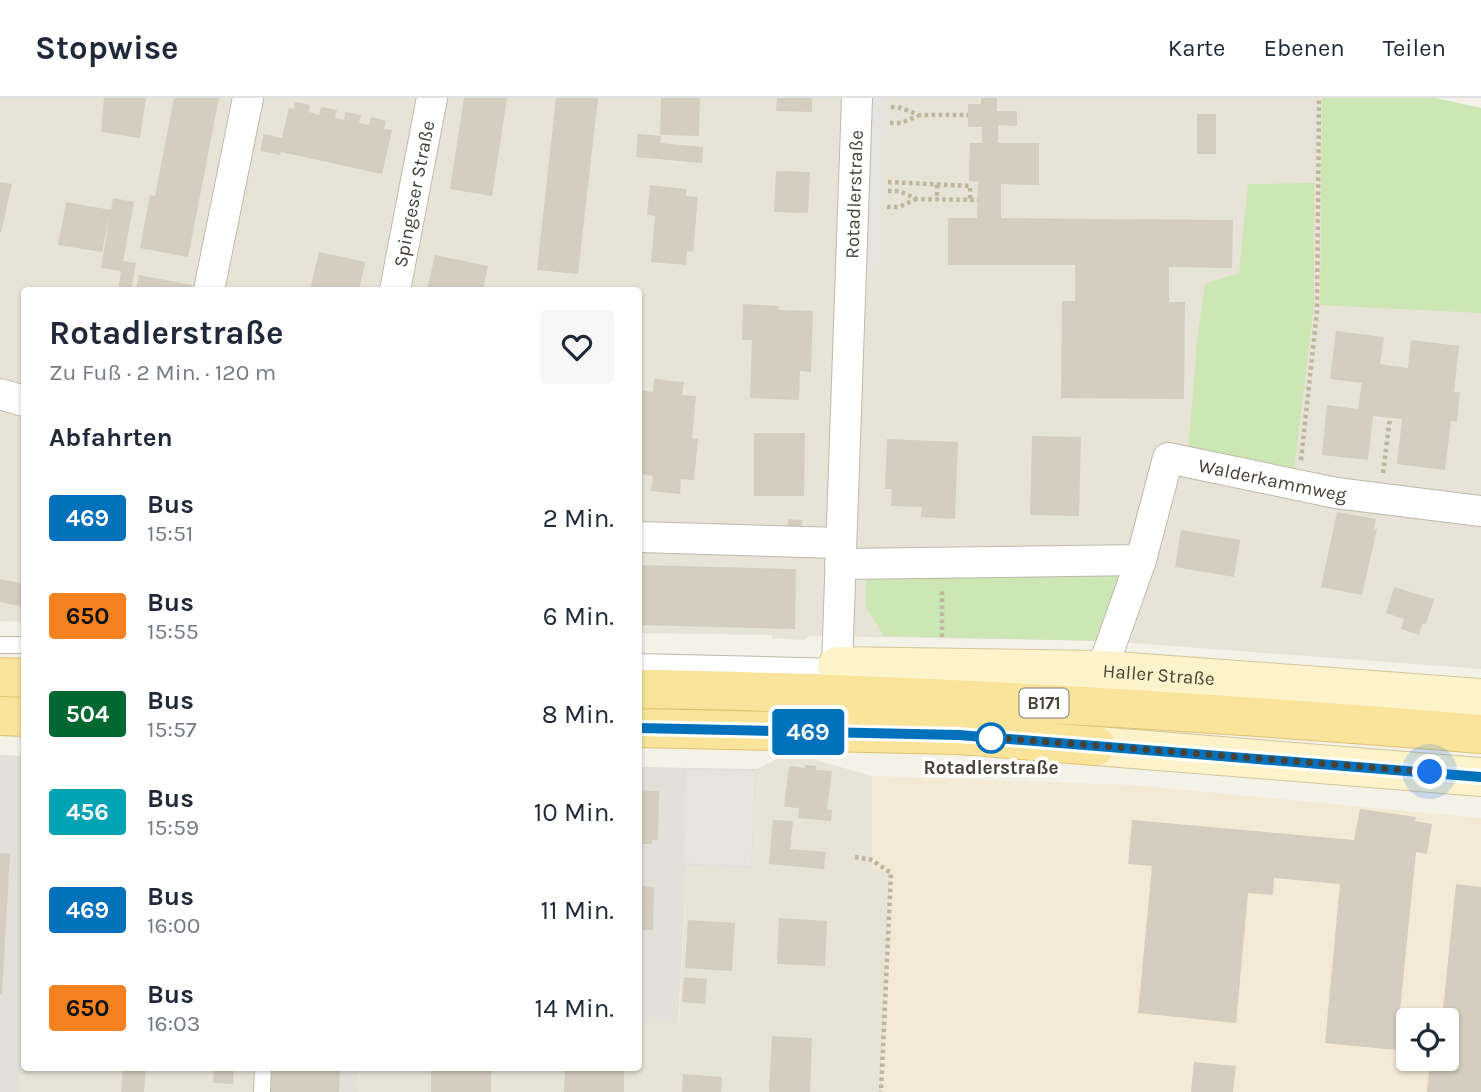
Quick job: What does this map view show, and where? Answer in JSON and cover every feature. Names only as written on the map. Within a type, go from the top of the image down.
[{"type":"main road","name":"Haller Straße","points":[[837,666],[1102,670],[1481,698]]},
{"type":"main road","points":[[722,690],[837,666]]},
{"type":"main road","points":[[0,677],[21,678]]},
{"type":"main road","name":"Haller Straße","points":[[642,689],[913,697],[1175,710],[1481,734]]},
{"type":"main road","name":"Haller Straße","points":[[959,735],[1090,725],[1175,710]]},
{"type":"main road","points":[[0,716],[21,717]]},
{"type":"main road","name":"Haller Straße","points":[[642,728],[959,735],[1481,777]]},
{"type":"street","points":[[210,287],[248,98]]},
{"type":"street","name":"Spingeser Straße","points":[[396,287],[432,98]]},
{"type":"street","name":"Rotadlerstraße","points":[[837,666],[857,98]]},
{"type":"street","points":[[0,394],[21,400]]},
{"type":"street","name":"Walderkammweg","points":[[1102,670],[1141,560],[1168,458],[1336,493],[1481,511]]},
{"type":"street","points":[[642,537],[942,563],[1141,560]]},
{"type":"lane","points":[[0,645],[21,645]]},
{"type":"lane","name":"Haller Straße","points":[[642,662],[837,666],[913,697]]},
{"type":"lane","points":[[262,1092],[263,1071]]},
{"type":"path","points":[[1298,485],[1317,311],[1319,98]]},
{"type":"path","points":[[891,107],[919,115],[968,116]]},
{"type":"path","points":[[890,123],[901,123],[919,115]]},
{"type":"path","points":[[888,182],[970,186],[970,199]]},
{"type":"path","points":[[937,185],[937,200]]},
{"type":"path","points":[[888,191],[898,191],[917,199],[978,200]]},
{"type":"path","points":[[887,206],[899,207],[917,199]]},
{"type":"path","points":[[1382,484],[1390,418]]},
{"type":"path","points":[[942,563],[942,641]]},
{"type":"path","points":[[855,857],[872,860],[891,873],[881,1092]]},
{"type":"shaded area","points":[[0,98],[1435,98],[1481,108],[1481,669],[1104,641],[810,636],[804,640],[772,638],[772,635],[642,633],[642,287],[21,287],[21,622],[0,621]]},
{"type":"shaded area","points":[[869,98],[886,98],[880,262],[863,279]]},
{"type":"shaded area","points":[[0,755],[21,756],[21,1071],[20,1092],[0,1092]]},
{"type":"shaded area","points":[[779,758],[809,758],[872,776],[872,868],[891,873],[881,1092],[358,1092],[359,1071],[642,1071],[642,1021],[679,1021],[687,866],[753,869],[757,769]]},
{"type":"shaded area","points":[[642,767],[757,769],[753,869],[687,866],[678,1022],[642,1021]]},
{"type":"shaded area","points":[[687,770],[755,771],[751,866],[684,863]]},
{"type":"shaded area","points":[[872,776],[1133,785],[1481,818],[1481,1092],[881,1092],[891,873],[872,869]]},
{"type":"shaded area","points":[[21,1071],[262,1071],[261,1092],[20,1092]]},
{"type":"shaded area","points":[[262,1071],[359,1071],[358,1092],[261,1092]]},
{"type":"green space","points":[[1322,98],[1435,98],[1481,108],[1481,313],[1320,305]]},
{"type":"green space","points":[[1314,183],[1314,305],[1294,471],[1188,450],[1205,284],[1239,273],[1248,184]]},
{"type":"green space","points":[[1126,570],[1104,641],[884,636],[866,607],[866,578]]},
{"type":"building","points":[[104,98],[146,98],[140,138],[101,132]]},
{"type":"building","points":[[174,98],[219,98],[188,257],[140,248],[150,195],[155,196]]},
{"type":"building","points":[[464,98],[507,98],[492,196],[450,189]]},
{"type":"building","points":[[556,98],[598,98],[578,274],[537,270]]},
{"type":"building","points":[[661,98],[700,98],[699,136],[660,135]]},
{"type":"building","points":[[777,98],[812,98],[812,112],[776,111]]},
{"type":"building","points":[[981,98],[997,98],[997,111],[1017,111],[1017,126],[998,125],[998,143],[1039,143],[1039,185],[1001,184],[1001,218],[1233,220],[1232,268],[1169,267],[1169,302],[1185,302],[1184,399],[1061,398],[1062,301],[1075,301],[1075,265],[948,265],[948,218],[977,218],[978,182],[969,181],[970,143],[982,143],[982,127],[968,127],[968,104],[981,104]]},
{"type":"building","points":[[295,102],[310,105],[309,112],[319,115],[321,107],[337,110],[335,118],[344,120],[345,112],[361,115],[359,123],[369,125],[371,117],[386,121],[384,129],[392,130],[382,174],[281,152],[280,155],[260,151],[264,134],[282,138],[289,108],[294,109]]},
{"type":"building","points":[[1197,114],[1216,114],[1216,154],[1197,154]]},
{"type":"building","points":[[638,134],[661,136],[660,143],[703,147],[702,163],[636,157]]},
{"type":"building","points":[[776,171],[810,172],[808,213],[774,212]]},
{"type":"building","points":[[0,182],[12,184],[1,232],[0,232]]},
{"type":"building","points":[[650,185],[686,189],[686,196],[698,197],[693,252],[687,251],[686,265],[651,262],[655,216],[647,215]]},
{"type":"building","points":[[113,198],[134,202],[123,261],[136,263],[132,287],[118,287],[121,271],[101,268],[110,214],[102,252],[58,245],[66,202],[111,210]]},
{"type":"building","points":[[319,252],[365,262],[360,287],[311,287]]},
{"type":"building","points":[[435,255],[488,266],[484,287],[428,287]]},
{"type":"building","points":[[139,275],[192,285],[192,287],[137,287]]},
{"type":"building","points":[[743,304],[779,306],[778,310],[813,311],[811,372],[800,371],[799,400],[750,398],[752,340],[742,340]]},
{"type":"building","points":[[1336,331],[1384,337],[1380,364],[1408,368],[1411,340],[1459,346],[1454,392],[1460,392],[1457,422],[1451,421],[1445,470],[1397,464],[1402,419],[1373,416],[1368,460],[1322,455],[1327,405],[1358,409],[1362,383],[1330,379]]},
{"type":"building","points":[[654,379],[684,382],[682,395],[696,396],[692,438],[698,439],[694,480],[681,479],[680,494],[651,491],[653,476],[642,474],[642,390],[653,392]]},
{"type":"building","points":[[754,433],[805,433],[804,496],[754,496]]},
{"type":"building","points":[[1032,436],[1081,437],[1079,516],[1030,515]]},
{"type":"building","points":[[887,439],[958,442],[955,519],[921,517],[922,507],[891,506],[892,489],[885,489]]},
{"type":"building","points":[[1337,512],[1376,519],[1374,529],[1377,529],[1362,595],[1321,587]]},
{"type":"building","points":[[788,519],[802,520],[801,533],[788,532]]},
{"type":"building","points":[[1181,530],[1240,540],[1234,577],[1175,567]]},
{"type":"building","points":[[642,565],[796,569],[795,629],[642,625]]},
{"type":"building","points":[[0,579],[21,583],[21,606],[0,602]]},
{"type":"building","points":[[1394,587],[1434,599],[1426,624],[1423,623],[1419,635],[1401,629],[1404,619],[1386,613]]},
{"type":"building","points":[[805,765],[816,766],[816,770],[832,771],[827,809],[832,810],[831,821],[798,818],[799,808],[784,807],[789,766],[805,768]]},
{"type":"building","points":[[642,791],[659,791],[658,840],[652,840],[652,844],[642,844]]},
{"type":"building","points":[[1360,809],[1416,817],[1415,821],[1432,824],[1427,854],[1416,852],[1400,1008],[1396,1008],[1396,1050],[1325,1043],[1340,884],[1274,878],[1273,895],[1248,893],[1236,1023],[1138,1013],[1152,866],[1128,864],[1132,820],[1354,840]]},
{"type":"building","points":[[773,820],[793,821],[790,849],[826,852],[824,869],[769,864]]},
{"type":"building","points":[[0,853],[10,854],[2,994],[0,994]]},
{"type":"building","points":[[1456,884],[1481,887],[1481,1092],[1427,1092],[1429,1071],[1459,1071],[1459,1008],[1443,1008]]},
{"type":"building","points":[[642,886],[654,887],[653,930],[642,930]]},
{"type":"building","points":[[779,918],[827,921],[825,966],[777,964]]},
{"type":"building","points":[[688,920],[735,923],[732,971],[685,968]]},
{"type":"building","points":[[684,977],[707,979],[705,1004],[682,1002]]},
{"type":"building","points":[[772,1036],[812,1038],[810,1092],[769,1092]]},
{"type":"building","points":[[1194,1062],[1236,1066],[1233,1092],[1191,1092]]},
{"type":"building","points":[[123,1071],[146,1071],[144,1092],[121,1092]]},
{"type":"building","points":[[214,1071],[234,1071],[233,1084],[213,1083]]},
{"type":"building","points":[[271,1071],[340,1071],[339,1092],[270,1092]]},
{"type":"building","points":[[431,1071],[491,1071],[491,1092],[431,1092]]},
{"type":"building","points":[[565,1071],[624,1071],[624,1092],[564,1092]]},
{"type":"building","points":[[683,1074],[722,1077],[721,1092],[682,1092]]},
{"type":"bus line","name":"469","points":[[642,728],[959,735],[1481,777]]},
{"type":"place","name":"Rotadlerstraße","points":[[991,738]]},
{"type":"route","points":[[991,738],[987,737],[1430,772]]}]
